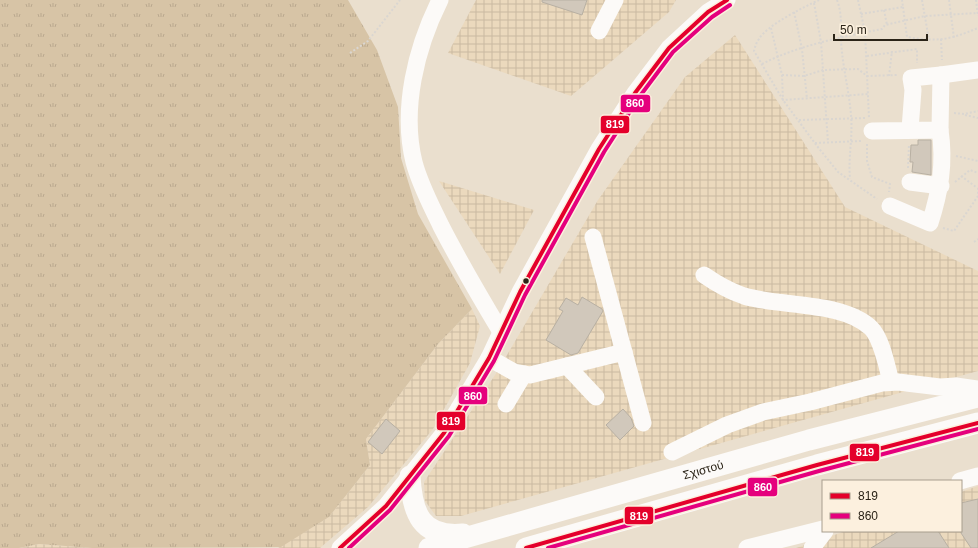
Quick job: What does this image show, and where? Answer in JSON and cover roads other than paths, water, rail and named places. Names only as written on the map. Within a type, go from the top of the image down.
[{"type":"main road","name":"Σχιστού","points":[[429,548],[809,440],[978,397]]},
{"type":"main road","points":[[526,548],[817,465],[978,423]]},
{"type":"main road","points":[[410,476],[411,492],[416,513],[426,526],[436,532],[457,535],[486,533]]},
{"type":"street","points":[[440,0],[425,36],[414,70],[410,99],[410,129],[414,161],[424,192],[465,273],[501,332]]},
{"type":"street","points":[[599,31],[615,0]]},
{"type":"street","points":[[340,548],[386,506],[444,433],[489,358],[520,292],[599,149],[635,93],[669,48],[708,12],[727,0]]},
{"type":"street","points":[[910,129],[912,90],[911,78],[978,70]]},
{"type":"street","points":[[890,206],[930,223],[941,186],[941,75]]},
{"type":"street","points":[[871,124],[910,129],[940,130]]},
{"type":"street","points":[[910,182],[941,186]]},
{"type":"street","points":[[593,237],[642,423]]},
{"type":"street","points":[[704,275],[721,287],[745,296],[827,309],[858,319],[872,329],[882,351],[891,382]]},
{"type":"street","points":[[489,358],[514,372],[530,375],[624,352]]},
{"type":"street","points":[[567,366],[596,397]]},
{"type":"street","points":[[506,404],[524,374]]},
{"type":"street","points":[[672,452],[727,425],[763,412],[810,402],[882,383],[891,382],[940,387],[956,386],[978,389]]},
{"type":"street","points":[[962,480],[978,476]]},
{"type":"street","points":[[747,548],[822,528]]},
{"type":"street","points":[[812,548],[824,532]]}]
